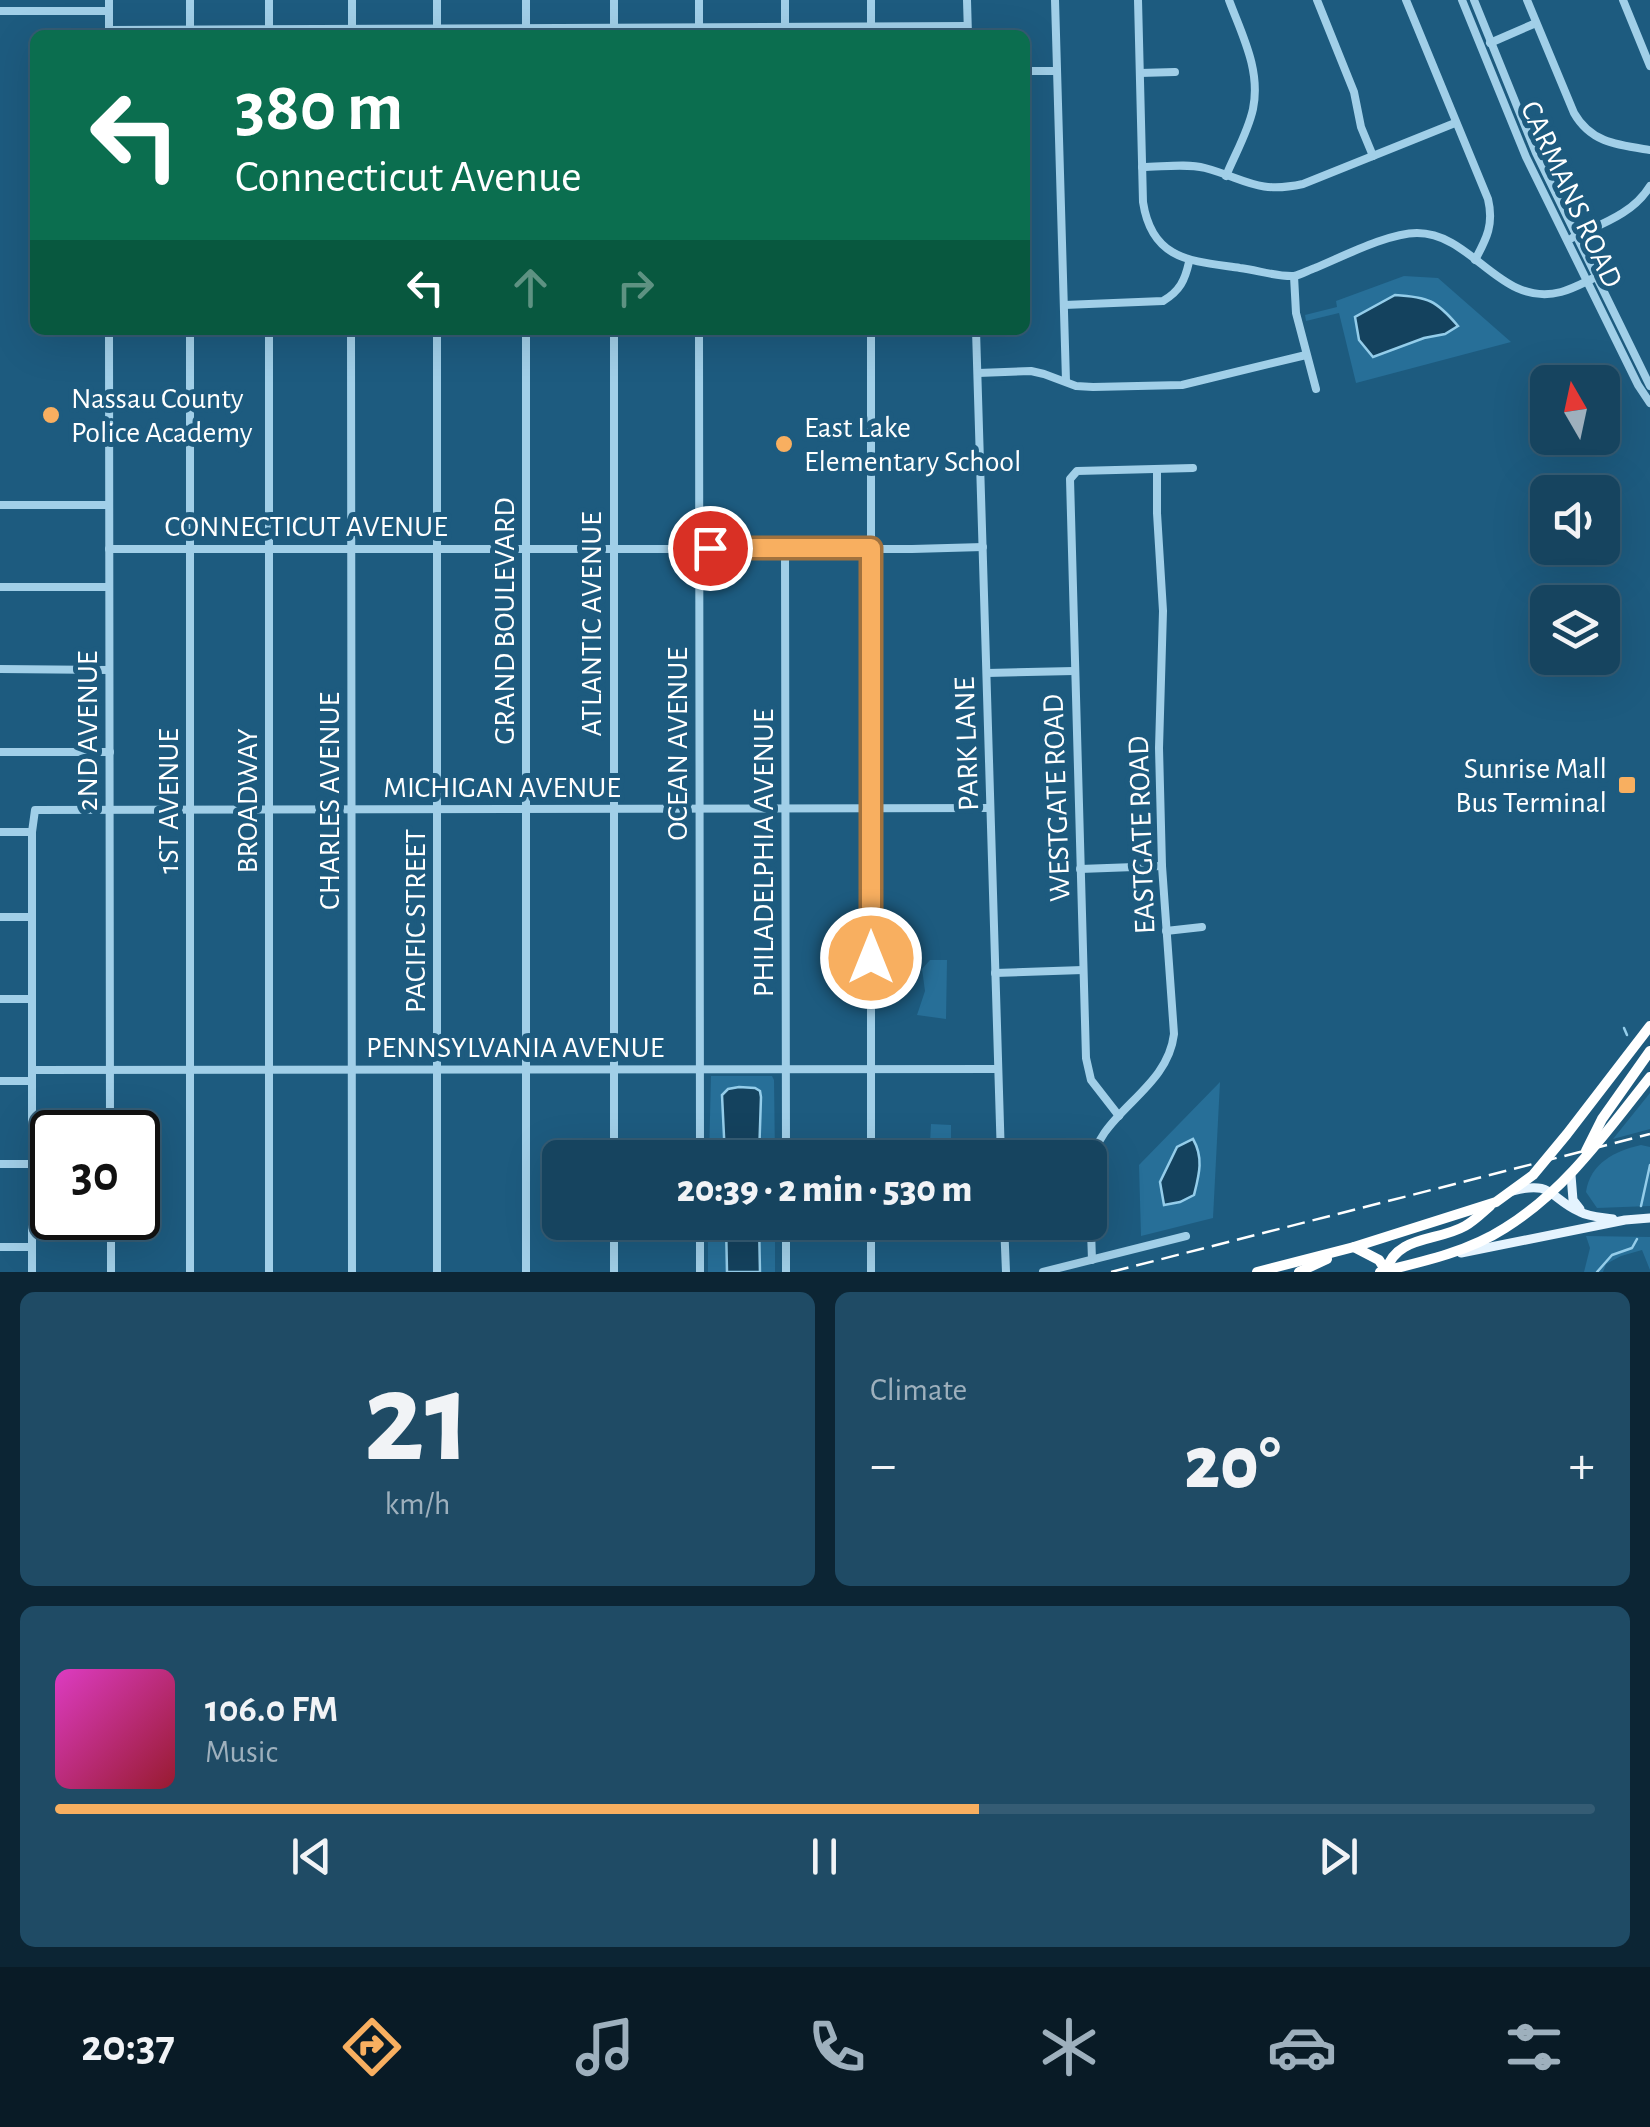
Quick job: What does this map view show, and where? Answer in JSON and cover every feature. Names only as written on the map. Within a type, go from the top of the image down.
[{"type":"highway","points":[[1383,1271],[1398,1248],[1465,1226],[1533,1175],[1650,1026]]},
{"type":"highway","points":[[1575,1171],[1602,1120],[1650,1051]]},
{"type":"highway","points":[[1383,1271],[1427,1261],[1505,1229],[1575,1171],[1650,1077]]},
{"type":"highway","points":[[1256,1272],[1354,1247],[1496,1202]]},
{"type":"highway","points":[[1354,1247],[1379,1260],[1383,1271]]},
{"type":"highway","points":[[1299,1272],[1340,1250]]},
{"type":"main road","points":[[1575,1171],[1573,1200],[1585,1215]]},
{"type":"main road","points":[[1508,1192],[1535,1187],[1552,1192],[1585,1215],[1626,1220]]},
{"type":"main road","points":[[1427,1261],[1650,1218]]},
{"type":"street","points":[[109,0],[110,30]]},
{"type":"street","points":[[190,0],[190,30]]},
{"type":"street","points":[[269,0],[269,30]]},
{"type":"street","points":[[352,0],[352,30]]},
{"type":"street","points":[[437,0],[437,30]]},
{"type":"street","points":[[526,0],[526,30]]},
{"type":"street","points":[[614,0],[614,30]]},
{"type":"street","points":[[699,0],[699,30]]},
{"type":"street","points":[[785,0],[785,30]]},
{"type":"street","points":[[871,0],[871,30]]},
{"type":"street","points":[[967,0],[967,30]]},
{"type":"street","points":[[1055,0],[1066,381]]},
{"type":"street","points":[[1138,0],[1143,202],[1149,225],[1164,246],[1189,262],[1294,276],[1412,232],[1444,238],[1502,281],[1528,292],[1561,292],[1592,279]]},
{"type":"street","points":[[1226,176],[1248,127],[1256,90],[1251,57],[1229,0]]},
{"type":"street","points":[[1317,0],[1354,92],[1361,127],[1373,156]]},
{"type":"street","points":[[1406,0],[1492,214],[1488,236],[1475,260]]},
{"type":"street","name":"CARMANS ROAD","points":[[1462,0],[1526,157],[1572,238]]},
{"type":"street","name":"CARMANS ROAD","points":[[1474,0],[1572,238],[1650,386]]},
{"type":"street","points":[[1527,0],[1574,112],[1585,129],[1611,144],[1650,150]]},
{"type":"street","points":[[1623,0],[1646,43],[1650,66]]},
{"type":"street","points":[[0,10],[109,11]]},
{"type":"street","points":[[1481,46],[1536,23]]},
{"type":"street","points":[[1030,72],[1057,70]]},
{"type":"street","points":[[1140,72],[1174,72]]},
{"type":"street","points":[[1142,168],[1194,166],[1253,186],[1282,188],[1303,184],[1455,122]]},
{"type":"street","points":[[1572,238],[1638,203],[1650,186]]},
{"type":"street","points":[[1064,305],[1163,301],[1182,286],[1189,262]]},
{"type":"street","points":[[1294,276],[1295,306],[1316,389]]},
{"type":"street","name":"CARMANS ROAD","points":[[1592,279],[1638,385],[1650,403]]},
{"type":"street","name":"2ND AVENUE","points":[[109,335],[110,1110]]},
{"type":"street","name":"1ST AVENUE","points":[[190,335],[190,1272]]},
{"type":"street","name":"BROADWAY","points":[[269,335],[269,1272]]},
{"type":"street","name":"CHARLES AVENUE","points":[[352,335],[352,1272]]},
{"type":"street","name":"PACIFIC STREET","points":[[437,335],[437,1272]]},
{"type":"street","name":"GRAND BOULEVARD","points":[[526,335],[526,1272]]},
{"type":"street","name":"ATLANTIC AVENUE","points":[[614,335],[614,1140]]},
{"type":"street","name":"OCEAN AVENUE","points":[[699,335],[700,1140]]},
{"type":"street","points":[[871,335],[871,1140]]},
{"type":"street","name":"PARK LANE","points":[[976,335],[1000,1140]]},
{"type":"street","points":[[978,373],[1030,372],[1093,387],[1182,385],[1306,355]]},
{"type":"street","points":[[1157,469],[1193,468]]},
{"type":"street","name":"WESTGATE ROAD","points":[[1119,1116],[1088,1073],[1070,478],[1077,471],[1157,469]]},
{"type":"street","name":"EASTGATE ROAD","points":[[1099,1140],[1158,1076],[1172,1045],[1162,866],[1163,611],[1157,469]]},
{"type":"street","points":[[0,504],[109,504]]},
{"type":"street","name":"CONNECTICUT AVENUE","points":[[109,549],[983,546]]},
{"type":"street","name":"PHILADELPHIA AVENUE","points":[[785,548],[786,1140]]},
{"type":"street","points":[[0,587],[109,587]]},
{"type":"street","points":[[0,670],[110,670]]},
{"type":"street","points":[[986,673],[1074,671]]},
{"type":"street","points":[[0,752],[110,752]]},
{"type":"street","name":"MICHIGAN AVENUE","points":[[32,832],[35,810],[990,808]]},
{"type":"street","points":[[0,832],[32,832],[32,1110]]},
{"type":"street","points":[[1080,869],[1162,866]]},
{"type":"street","points":[[0,917],[32,917]]},
{"type":"street","points":[[1166,931],[1202,927]]},
{"type":"street","points":[[995,973],[1083,970]]},
{"type":"street","points":[[0,999],[32,999]]},
{"type":"street","name":"PENNSYLVANIA AVENUE","points":[[32,1070],[998,1069]]},
{"type":"street","points":[[0,1082],[32,1081]]},
{"type":"street","points":[[0,1164],[30,1164]]},
{"type":"street","points":[[1043,1272],[1186,1236]]},
{"type":"street","points":[[32,1240],[32,1272]]},
{"type":"street","points":[[110,1240],[111,1272]]},
{"type":"street","points":[[614,1240],[614,1272]]},
{"type":"street","points":[[700,1240],[700,1272]]},
{"type":"street","points":[[786,1240],[786,1272]]},
{"type":"street","points":[[871,1240],[871,1272]]},
{"type":"street","points":[[1005,1240],[1006,1272]]},
{"type":"street","points":[[1091,1240],[1092,1260]]},
{"type":"street","points":[[0,1246],[32,1247]]},
{"type":"shaded area","points":[[1404,276],[1438,278],[1511,342],[1356,383],[1339,313],[1306,321],[1305,315],[1337,307],[1336,301]]},
{"type":"shaded area","points":[[1395,295],[1431,302],[1458,326],[1445,334],[1373,357],[1359,340],[1355,317]]},
{"type":"shaded area","points":[[930,960],[947,960],[946,1019],[917,1015],[925,991],[922,969]]},
{"type":"shaded area","points":[[711,1076],[772,1076],[775,1140],[709,1140]]},
{"type":"shaded area","points":[[1220,1082],[1213,1218],[1141,1236],[1139,1165]]},
{"type":"shaded area","points":[[728,1089],[760,1091],[760,1140],[724,1140],[722,1095]]},
{"type":"shaded area","points":[[1650,1093],[1650,1129],[1613,1139]]},
{"type":"shaded area","points":[[931,1124],[951,1125],[951,1140],[930,1140]]},
{"type":"shaded area","points":[[1193,1139],[1199,1160],[1194,1195],[1164,1205],[1160,1182],[1177,1147]]},
{"type":"shaded area","points":[[1641,1145],[1650,1147],[1650,1206],[1597,1208],[1586,1192],[1593,1173],[1613,1155]]},
{"type":"shaded area","points":[[1586,1236],[1650,1237],[1650,1270],[1642,1250],[1606,1264],[1603,1272],[1584,1272],[1590,1248]]},
{"type":"shaded area","points":[[708,1240],[775,1240],[775,1272],[708,1272]]},
{"type":"shaded area","points":[[726,1240],[759,1240],[760,1272],[727,1272]]},
{"type":"waterway","points":[[1624,1028],[1627,1035]]},
{"type":"waterway","points":[[1641,1206],[1650,1165]]},
{"type":"waterway","points":[[1597,1272],[1612,1255],[1632,1248],[1637,1239]]},
{"type":"railway","points":[[1111,1272],[1650,1134]]},
{"type":"place","name":"Nassau County Police Academy","points":[[51,415]]},
{"type":"place","name":"East Lake Elementary School","points":[[784,444]]},
{"type":"place","name":"Sunrise Mall Bus Terminal","points":[[1627,785]]},
{"type":"route","points":[[710,548],[871,548],[871,958]]}]
